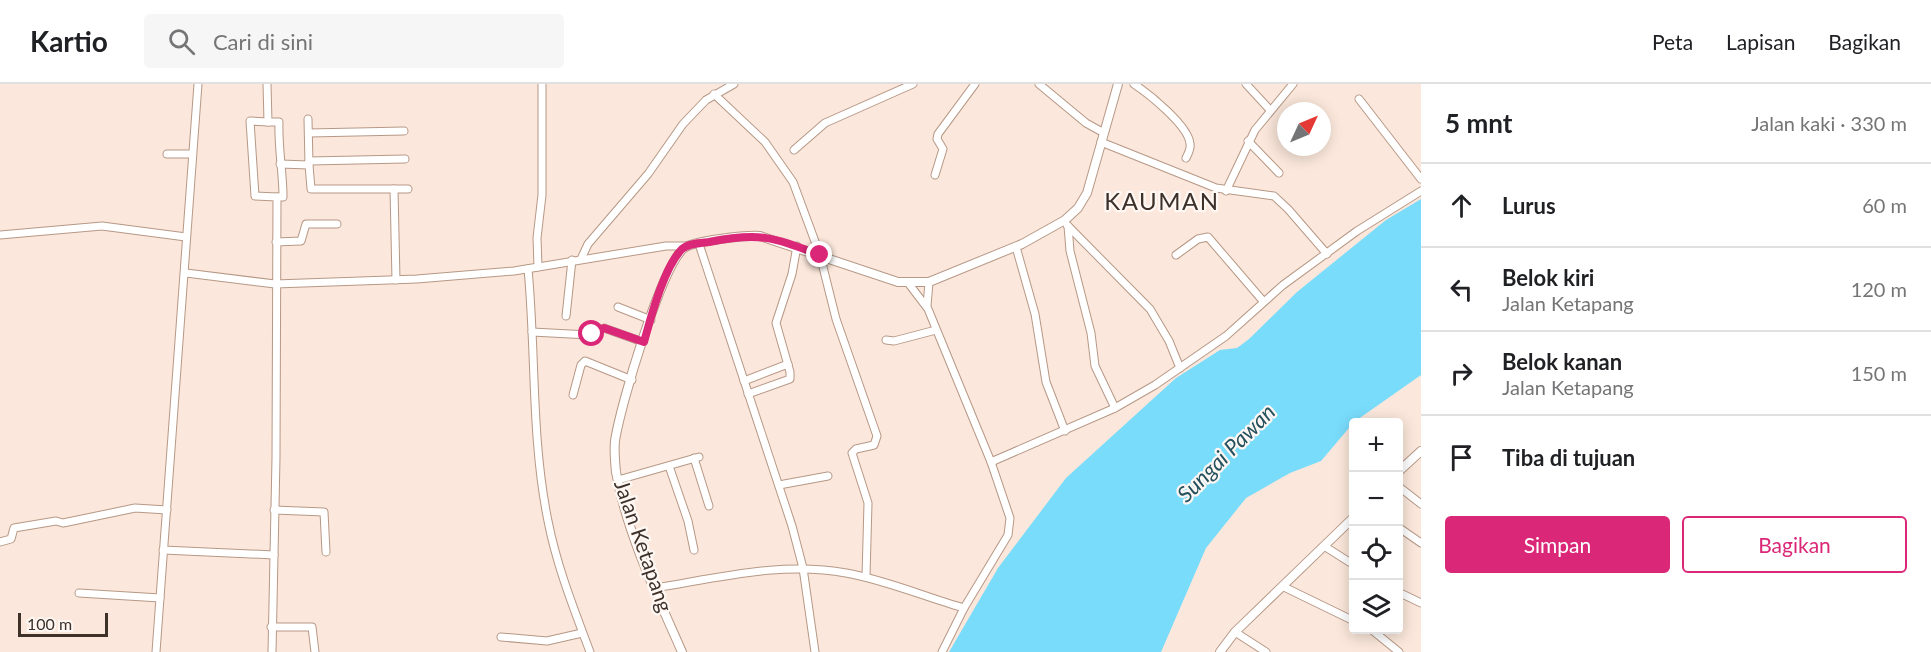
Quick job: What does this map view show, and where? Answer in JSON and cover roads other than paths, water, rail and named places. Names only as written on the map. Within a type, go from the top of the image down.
[{"type":"main road","points":[[688,246],[749,235],[796,246],[909,284],[929,282],[1016,247],[1066,223],[1087,193],[1118,84]]},
{"type":"main road","name":"Jalan Ketapang","points":[[682,652],[639,548],[618,480],[615,443],[651,320],[669,272],[680,252],[688,246]]},
{"type":"main road","points":[[1403,467],[1421,451]]},
{"type":"main road","points":[[1220,652],[1235,632],[1284,587],[1349,521]]},
{"type":"street","points":[[156,652],[186,273],[191,154],[198,84]]},
{"type":"street","points":[[267,84],[268,122]]},
{"type":"street","points":[[538,267],[537,238],[542,195],[542,84]]},
{"type":"street","points":[[581,259],[588,244],[652,169],[676,132],[714,94],[734,84]]},
{"type":"street","points":[[794,150],[806,136],[825,123],[913,84]]},
{"type":"street","points":[[935,175],[944,149],[937,139],[938,134],[975,84]]},
{"type":"street","points":[[1039,84],[1102,138],[1226,191],[1274,196],[1327,254]]},
{"type":"street","points":[[1134,84],[1159,104],[1186,134],[1190,146],[1186,158]]},
{"type":"street","points":[[1246,84],[1270,110]]},
{"type":"street","points":[[1226,191],[1248,141],[1270,110],[1293,84]]},
{"type":"street","points":[[714,94],[758,135],[781,162],[793,182],[820,255],[836,319],[877,440],[874,445],[856,449],[852,453],[868,503],[866,577]]},
{"type":"street","points":[[1359,99],[1421,179]]},
{"type":"street","points":[[308,119],[311,189],[408,189]]},
{"type":"street","points":[[250,121],[268,122],[279,122],[283,197],[255,196],[250,121]]},
{"type":"street","points":[[309,133],[404,130]]},
{"type":"street","points":[[1248,141],[1279,173]]},
{"type":"street","points":[[166,154],[191,154]]},
{"type":"street","points":[[280,164],[405,159]]},
{"type":"street","points":[[394,189],[396,280]]},
{"type":"street","points":[[991,462],[1115,408],[1180,368],[1226,336],[1263,301],[1360,230],[1421,191]]},
{"type":"street","points":[[272,652],[270,627],[277,404],[275,284],[277,197]]},
{"type":"street","points":[[1066,223],[1150,309],[1169,341],[1180,368]]},
{"type":"street","points":[[1066,223],[1070,251],[1086,312],[1095,366],[1115,408]]},
{"type":"street","points":[[276,242],[301,241],[306,224],[337,224]]},
{"type":"street","points":[[0,235],[102,226],[186,237]]},
{"type":"street","points":[[1176,255],[1198,238],[1208,237],[1263,301]]},
{"type":"street","points":[[699,244],[780,485],[803,568],[815,652]]},
{"type":"street","points":[[186,273],[275,284],[396,280],[528,269],[666,246],[688,246]]},
{"type":"street","points":[[748,394],[787,381],[790,376],[776,323],[792,274],[796,246]]},
{"type":"street","points":[[1016,247],[1035,314],[1046,382],[1065,431]]},
{"type":"street","points":[[566,316],[572,260]]},
{"type":"street","points":[[528,269],[538,456],[544,502],[557,559],[590,652]]},
{"type":"street","points":[[928,309],[929,282]]},
{"type":"street","points":[[909,284],[928,309],[991,462],[1011,527],[964,608],[942,652]]},
{"type":"street","points":[[618,307],[651,320]]},
{"type":"street","points":[[532,332],[589,335],[604,328],[644,342]]},
{"type":"street","points":[[886,340],[894,341],[936,330]]},
{"type":"street","points":[[573,395],[581,365],[585,361],[632,380]]},
{"type":"street","points":[[744,381],[788,364]]},
{"type":"street","points":[[618,480],[696,458],[709,506]]},
{"type":"street","points":[[669,466],[688,521],[694,550]]},
{"type":"street","points":[[780,485],[828,476]]},
{"type":"street","points":[[1403,490],[1421,504]]},
{"type":"street","points":[[0,542],[11,539],[14,528],[56,521],[63,523],[135,508],[167,510]]},
{"type":"street","points":[[274,510],[323,511],[327,520],[326,552]]},
{"type":"street","points":[[1403,530],[1421,543]]},
{"type":"street","points":[[1324,546],[1349,562]]},
{"type":"street","points":[[163,550],[274,555]]},
{"type":"street","points":[[655,588],[769,570],[803,568],[830,570],[866,577],[964,608]]},
{"type":"street","points":[[1284,587],[1349,619]]},
{"type":"street","points":[[79,593],[160,598]]},
{"type":"street","points":[[1403,594],[1421,603]]},
{"type":"street","points":[[270,627],[312,627],[315,652]]},
{"type":"street","points":[[1235,632],[1266,652]]},
{"type":"street","points":[[501,638],[547,641],[582,633]]},
{"type":"street","points":[[1378,634],[1399,652]]},
{"type":"water","name":"Sungai Pawan","points":[[1421,199],[1421,375],[1360,418],[1349,418],[1349,428],[1321,461],[1290,473],[1246,498],[1206,548],[1161,652],[949,652],[998,568],[1066,478],[1176,378],[1220,350],[1237,348],[1249,339],[1297,292],[1386,220]]},
{"type":"district","name":"KAUMAN","points":[[1162,202]]}]
